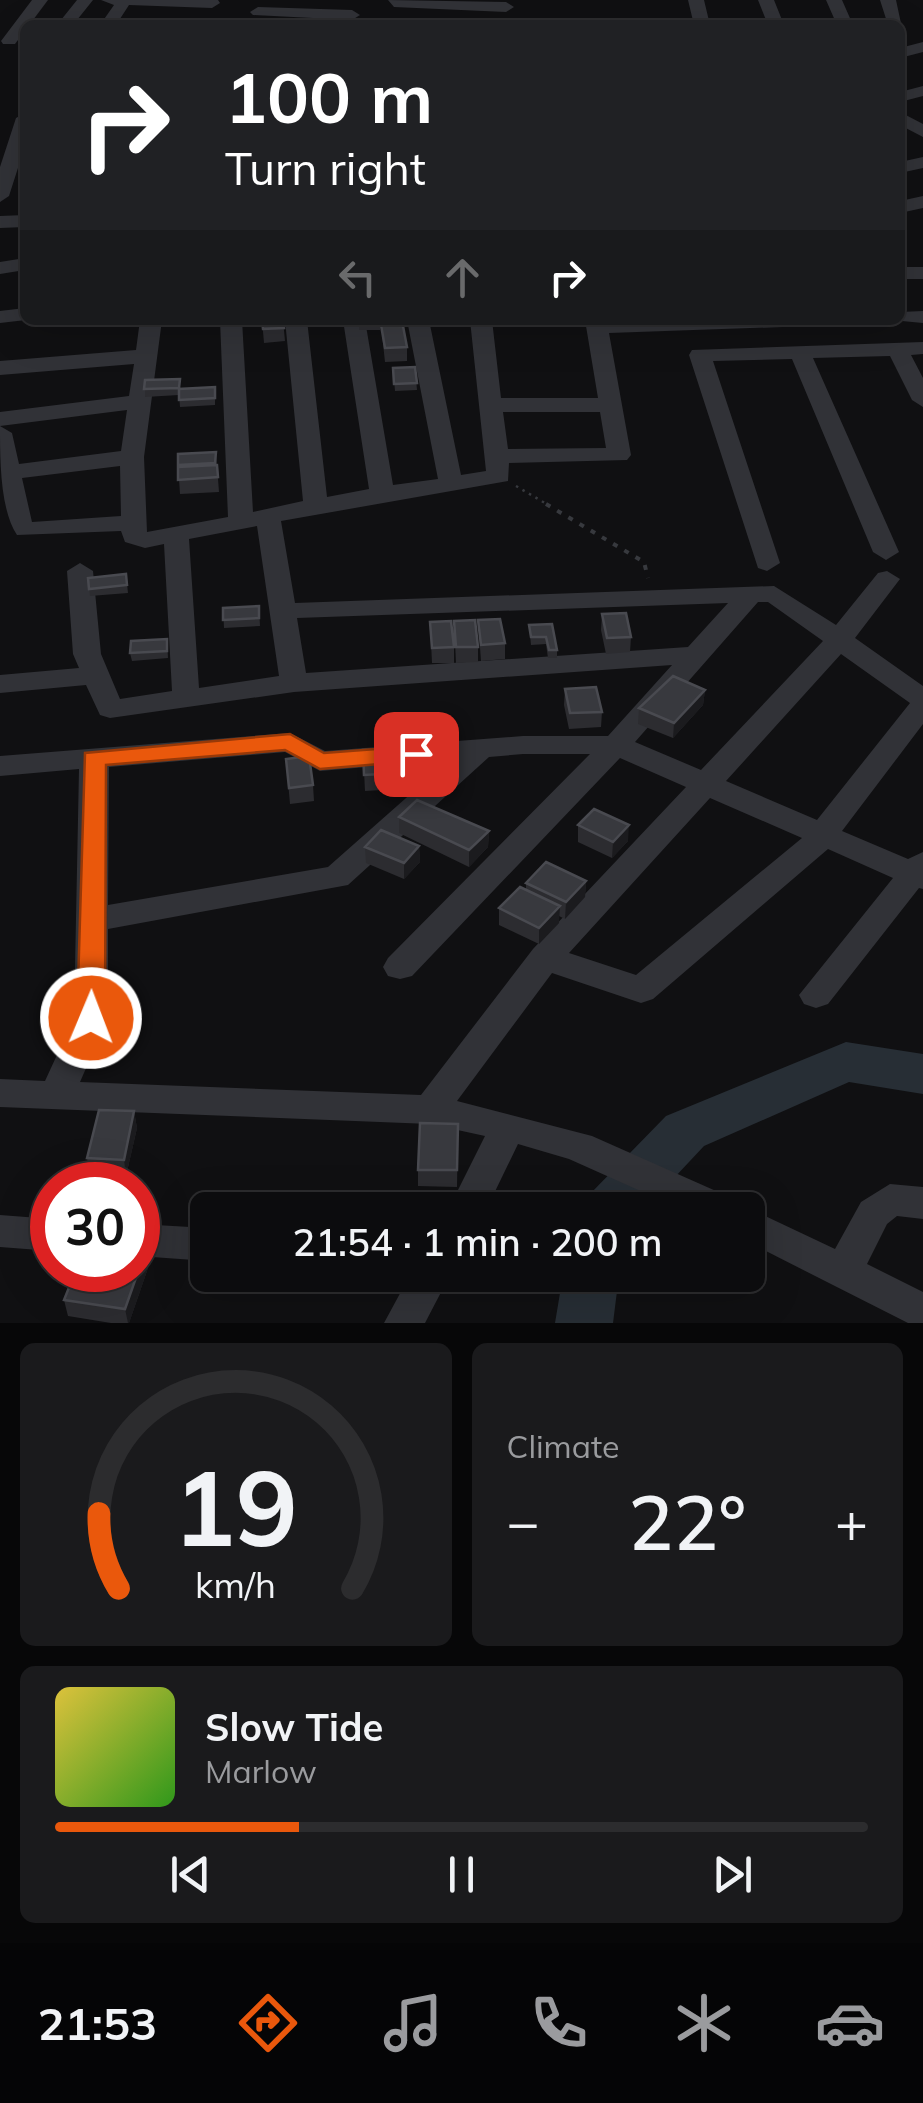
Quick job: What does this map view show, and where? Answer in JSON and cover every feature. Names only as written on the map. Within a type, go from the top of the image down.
[{"type":"street","points":[[0,20],[24,20],[40,0]]},
{"type":"street","points":[[69,20],[84,0]]},
{"type":"street","points":[[109,0],[213,2]]},
{"type":"street","points":[[394,1],[506,7]]},
{"type":"street","points":[[258,12],[352,16]]},
{"type":"street","points":[[8,40],[20,25]]},
{"type":"street","points":[[0,196],[20,134]]},
{"type":"street","points":[[150,325],[132,457],[138,540],[451,484],[498,466],[619,455],[596,325]]},
{"type":"street","points":[[231,325],[254,519],[283,611],[294,683]]},
{"type":"street","points":[[297,325],[316,506]]},
{"type":"street","points":[[355,325],[382,494]]},
{"type":"street","points":[[419,325],[451,484]]},
{"type":"street","points":[[482,325],[498,466]]},
{"type":"street","points":[[763,325],[775,352]]},
{"type":"street","points":[[897,348],[923,400]]},
{"type":"street","points":[[767,563],[700,355],[923,348]]},
{"type":"street","points":[[430,1110],[545,958],[839,640],[887,566],[800,352]]},
{"type":"street","points":[[0,368],[146,356]]},
{"type":"street","points":[[0,419],[139,402]]},
{"type":"street","points":[[491,405],[610,405]]},
{"type":"street","points":[[0,433],[20,524],[26,530],[134,523]]},
{"type":"street","points":[[9,472],[132,457]]},
{"type":"street","points":[[176,535],[186,698]]},
{"type":"street","points":[[80,571],[86,654],[110,709],[294,683],[696,655]]},
{"type":"street","points":[[283,611],[774,594],[923,702],[821,836],[642,990],[545,958]]},
{"type":"street","points":[[400,967],[616,744],[750,595]]},
{"type":"street","points":[[0,684],[95,675]]},
{"type":"street","points":[[0,766],[290,742],[320,761],[480,748],[616,744],[821,836],[920,871],[816,995]]},
{"type":"street","points":[[92,920],[337,877],[480,748]]},
{"type":"street","points":[[56,1095],[91,1018],[94,758]]},
{"type":"street","points":[[0,1093],[430,1110],[508,1126],[579,1148],[682,1192]]},
{"type":"street","points":[[476,1192],[508,1126]]},
{"type":"street","points":[[842,1274],[882,1206],[890,1200],[923,1203]]},
{"type":"street","points":[[765,1233],[923,1312]]},
{"type":"street","points":[[3,1236],[30,1235]]},
{"type":"street","points":[[160,1242],[190,1244]]},
{"type":"street","points":[[404,1323],[422,1292]]},
{"type":"path","points":[[498,466],[644,562],[654,598]]},
{"type":"building","points":[[263,325],[284,328],[263,329]]},
{"type":"building","points":[[381,325],[403,326],[407,347],[385,348]]},
{"type":"building","points":[[415,367],[417,383],[394,384],[393,368]]},
{"type":"building","points":[[180,379],[179,388],[144,389],[145,380]]},
{"type":"building","points":[[215,387],[215,398],[179,400],[179,389]]},
{"type":"building","points":[[216,452],[215,463],[178,465],[178,454]]},
{"type":"building","points":[[217,465],[218,477],[178,480],[178,467]]},
{"type":"building","points":[[126,574],[127,585],[89,589],[88,578]]},
{"type":"building","points":[[259,606],[259,618],[223,620],[223,608]]},
{"type":"building","points":[[626,613],[631,637],[607,638],[602,614]]},
{"type":"building","points":[[500,619],[505,643],[481,645],[478,620]]},
{"type":"building","points":[[475,620],[478,647],[456,647],[454,621]]},
{"type":"building","points":[[451,621],[454,647],[432,648],[430,622]]},
{"type":"building","points":[[552,624],[557,650],[549,650],[546,637],[531,637],[529,625]]},
{"type":"building","points":[[167,639],[167,651],[130,653],[131,641]]},
{"type":"building","points":[[673,676],[705,690],[674,723],[639,708]]},
{"type":"building","points":[[596,687],[602,712],[570,713],[565,689]]},
{"type":"building","points":[[397,749],[400,773],[364,775],[363,750]]},
{"type":"building","points":[[309,756],[313,785],[289,788],[286,759]]},
{"type":"building","points":[[417,800],[489,831],[469,850],[399,817]]},
{"type":"building","points":[[594,809],[629,825],[613,842],[578,825]]},
{"type":"building","points":[[381,830],[419,846],[404,863],[365,847]]},
{"type":"building","points":[[546,862],[586,881],[566,902],[526,883]]},
{"type":"building","points":[[520,887],[560,906],[539,928],[499,908]]},
{"type":"building","points":[[99,1110],[134,1111],[124,1160],[87,1158]]},
{"type":"building","points":[[420,1123],[458,1124],[457,1170],[418,1170]]},
{"type":"building","points":[[67,1292],[131,1292],[125,1309],[64,1300]]},
{"type":"waterway","points":[[626,1192],[685,1131],[846,1062],[923,1074]]},
{"type":"waterway","points":[[584,1323],[589,1292]]},
{"type":"route","points":[[91,1018],[94,758],[290,742],[320,761],[416,754]]}]
